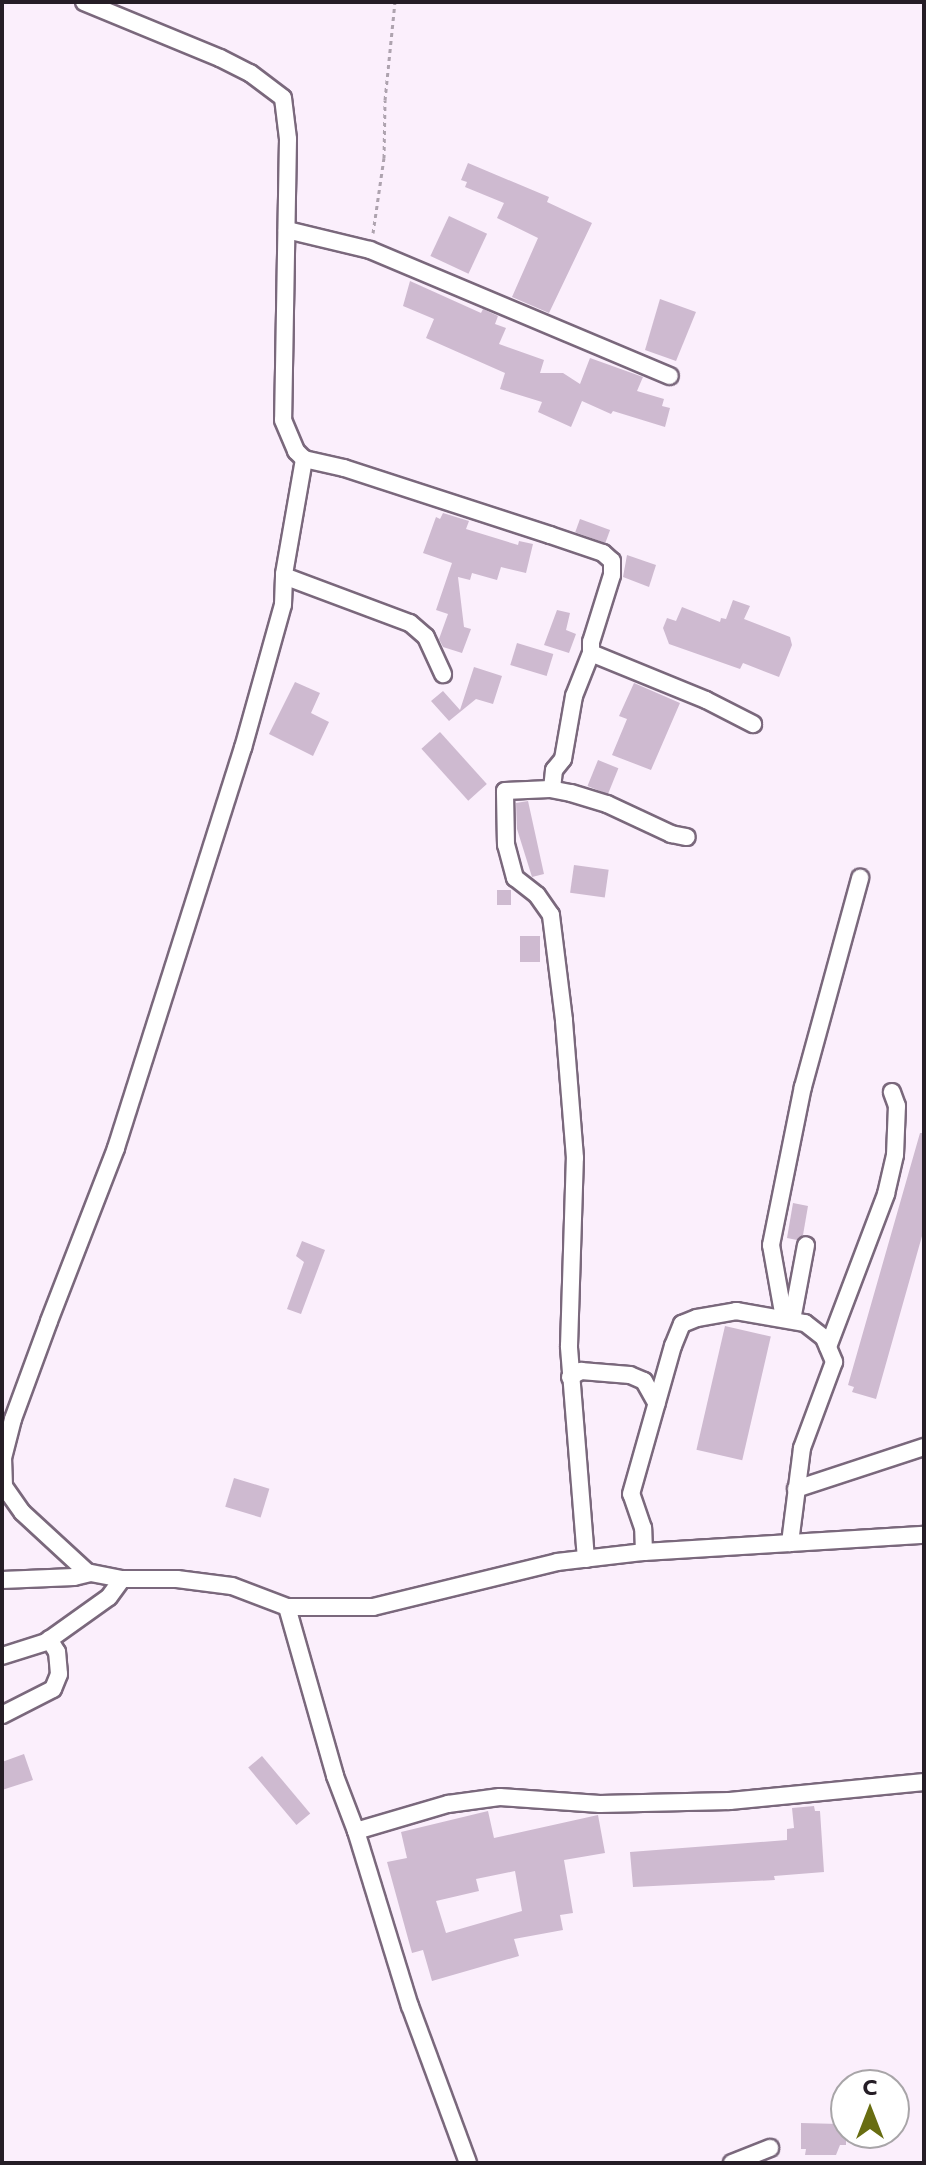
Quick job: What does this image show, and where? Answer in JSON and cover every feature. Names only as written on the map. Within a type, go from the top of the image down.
[{"type":"street","points":[[84,2],[220,58],[250,73],[283,98],[288,139],[283,420],[289,439],[304,459],[344,468],[603,553],[612,561],[612,575],[591,642],[591,653],[574,696],[563,759],[554,770],[552,789]]},
{"type":"street","points":[[287,230],[370,250],[670,376]]},
{"type":"street","points":[[304,459],[284,576],[283,605],[247,735],[138,1081],[13,1419],[3,1458],[4,1486],[22,1512],[71,1561],[90,1573],[122,1579],[177,1579],[232,1586],[287,1607],[373,1607],[523,1569],[644,1552],[924,1535]]},
{"type":"street","points":[[284,576],[410,623],[426,637],[443,674]]},
{"type":"street","points":[[591,653],[706,700],[753,724]]},
{"type":"street","points":[[586,1559],[570,1377],[575,1158],[555,939],[551,915],[537,895],[515,878],[506,845],[505,791],[552,789],[607,804],[671,834],[687,837]]},
{"type":"street","points":[[788,1319],[771,1245],[803,1087],[860,878]]},
{"type":"street","points":[[828,1347],[886,1194],[895,1155],[897,1106],[892,1092]]},
{"type":"street","points":[[788,1319],[806,1245]]},
{"type":"street","points":[[644,1552],[643,1528],[631,1494],[682,1324],[736,1311],[805,1323],[824,1338],[834,1362],[802,1448],[790,1543]]},
{"type":"street","points":[[570,1377],[581,1371],[630,1375],[644,1381],[657,1404]]},
{"type":"street","points":[[796,1489],[924,1447]]},
{"type":"street","points":[[2,1580],[74,1577],[90,1573]]},
{"type":"street","points":[[2,1656],[49,1639],[109,1597],[122,1579]]},
{"type":"street","points":[[287,1607],[335,1776],[356,1831],[410,2006],[468,2163]]},
{"type":"street","points":[[2,1715],[53,1689],[59,1674],[57,1652],[49,1639]]},
{"type":"street","points":[[356,1831],[448,1804],[500,1797],[600,1804],[730,1801],[924,1782]]},
{"type":"street","points":[[732,2163],[770,2148]]},
{"type":"path","points":[[370,250],[384,158],[385,100],[395,2]]},
{"type":"building","points":[[468,163],[549,197],[547,202],[592,223],[549,313],[512,297],[538,238],[497,218],[504,203],[465,187],[467,182],[461,180]]},
{"type":"building","points":[[449,216],[487,234],[468,274],[430,256]]},
{"type":"building","points":[[410,281],[481,313],[483,309],[498,316],[495,324],[506,328],[499,344],[544,360],[540,373],[563,373],[580,384],[590,358],[643,377],[637,391],[664,399],[662,406],[670,408],[665,427],[613,411],[611,414],[582,401],[571,427],[538,412],[542,402],[500,389],[505,373],[426,338],[434,319],[403,306]]},
{"type":"building","points":[[660,299],[696,312],[676,361],[645,350]]},
{"type":"building","points":[[443,513],[469,521],[466,529],[518,545],[519,541],[533,544],[526,573],[501,567],[497,580],[472,573],[470,580],[458,577],[464,627],[471,629],[462,653],[443,647],[439,639],[448,614],[436,610],[452,563],[423,553],[436,517],[440,519]]},
{"type":"building","points":[[580,519],[610,530],[605,543],[575,532]]},
{"type":"building","points":[[627,555],[656,565],[649,587],[623,577]]},
{"type":"building","points":[[733,600],[750,606],[744,619],[790,637],[792,645],[779,677],[743,663],[740,669],[669,644],[663,628],[667,618],[676,621],[682,607],[720,622],[721,618],[726,619]]},
{"type":"building","points":[[557,610],[570,613],[566,630],[576,634],[569,653],[544,645]]},
{"type":"building","points":[[517,643],[553,654],[547,676],[510,665]]},
{"type":"building","points":[[474,667],[502,676],[493,704],[476,699],[449,721],[431,701],[443,691],[460,710]]},
{"type":"building","points":[[295,682],[320,693],[311,713],[329,722],[313,756],[269,734]]},
{"type":"building","points":[[634,683],[680,703],[651,770],[612,755],[627,719],[619,716]]},
{"type":"building","points":[[440,732],[487,784],[468,801],[421,749]]},
{"type":"building","points":[[598,760],[618,768],[608,794],[588,786]]},
{"type":"building","points":[[528,801],[544,874],[532,877],[517,829],[516,803]]},
{"type":"building","points":[[574,865],[609,870],[605,898],[570,893]]},
{"type":"building","points":[[497,890],[511,890],[511,905],[497,905]]},
{"type":"building","points":[[520,936],[540,936],[540,962],[520,962]]},
{"type":"building","points":[[920,1133],[924,1133],[924,1229],[876,1399],[852,1392],[854,1387],[848,1385]]},
{"type":"building","points":[[793,1203],[808,1206],[803,1235],[797,1240],[787,1238]]},
{"type":"building","points":[[302,1241],[325,1250],[301,1314],[287,1309],[304,1262],[296,1256]]},
{"type":"building","points":[[725,1326],[771,1337],[742,1460],[696,1450]]},
{"type":"building","points":[[234,1478],[269,1489],[261,1518],[225,1507]]},
{"type":"building","points":[[24,1754],[33,1780],[2,1790],[2,1762]]},
{"type":"building","points":[[262,1756],[310,1813],[296,1825],[248,1768]]},
{"type":"building","points":[[814,1806],[815,1811],[820,1811],[824,1872],[774,1876],[775,1880],[633,1887],[630,1852],[787,1840],[787,1829],[794,1828],[792,1808]]},
{"type":"building","points":[[488,1811],[494,1838],[598,1815],[605,1853],[564,1860],[573,1913],[560,1915],[563,1930],[514,1939],[519,1956],[432,1981],[423,1950],[412,1953],[387,1862],[407,1858],[401,1832]],"holes":[[[515,1871],[522,1911],[446,1933],[436,1901],[479,1891],[476,1879]]]},
{"type":"building","points":[[801,2123],[830,2124],[830,2149],[838,2149],[836,2155],[805,2155],[806,2149],[801,2149]]}]
